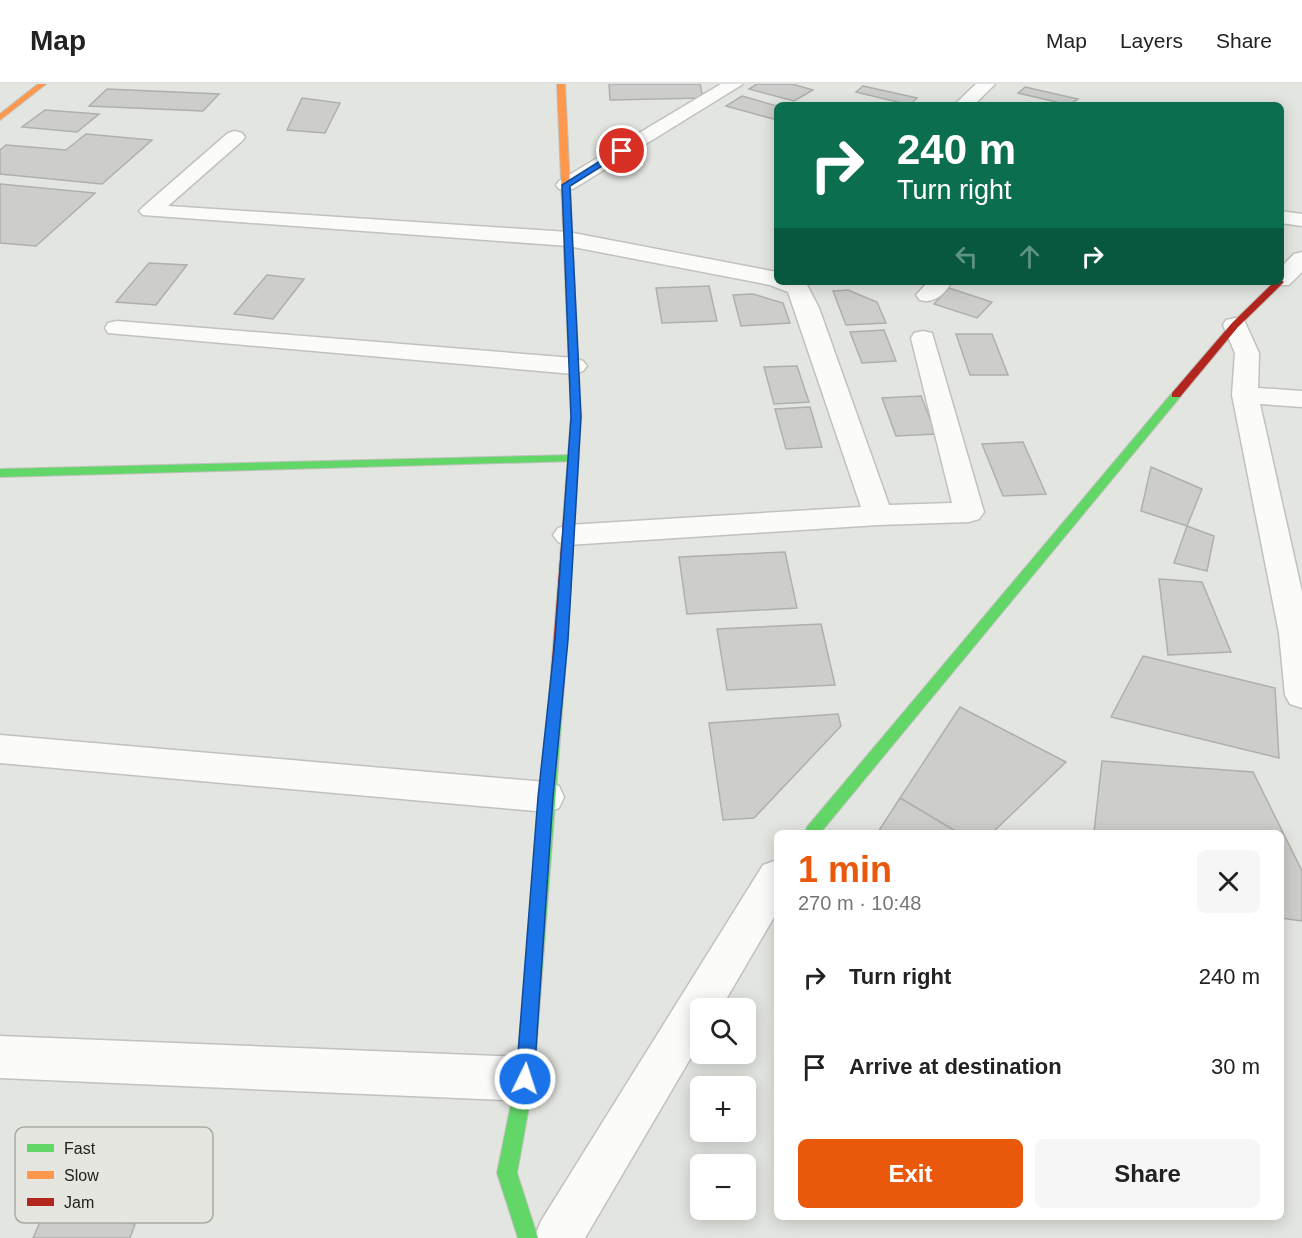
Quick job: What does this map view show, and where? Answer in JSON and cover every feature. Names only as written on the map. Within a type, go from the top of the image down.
[{"type":"street","points":[[0,118],[42,84]]},
{"type":"street","points":[[528,1238],[507,1173],[525,1079],[576,417],[561,84]]},
{"type":"street","points":[[566,185],[734,84]]},
{"type":"street","points":[[966,102],[986,84]]},
{"type":"street","points":[[235,137],[150,211],[568,239],[774,279]]},
{"type":"street","points":[[1284,217],[1302,220]]},
{"type":"street","points":[[1284,277],[1302,259]]},
{"type":"street","points":[[790,285],[798,288],[807,308],[878,515]]},
{"type":"street","points":[[815,830],[1235,326],[1276,285]]},
{"type":"street","points":[[1235,326],[1247,353],[1245,395],[1295,633],[1302,696]]},
{"type":"street","points":[[117,327],[574,366]]},
{"type":"street","points":[[568,535],[878,515],[969,512],[923,338]]},
{"type":"street","points":[[1245,395],[1302,399]]},
{"type":"street","points":[[0,473],[573,459]]},
{"type":"street","points":[[0,749],[546,797]]},
{"type":"street","points":[[558,1238],[774,882]]},
{"type":"street","points":[[0,1057],[525,1079]]},
{"type":"building","points":[[609,84],[700,84],[703,98],[610,100]]},
{"type":"building","points":[[757,84],[792,84],[813,90],[794,101],[749,89]]},
{"type":"building","points":[[863,86],[917,98],[913,102],[898,102],[856,92]]},
{"type":"building","points":[[1025,87],[1078,99],[1074,102],[1056,102],[1018,93]]},
{"type":"building","points":[[107,89],[219,94],[203,111],[89,106]]},
{"type":"building","points":[[742,96],[774,105],[774,119],[726,106]]},
{"type":"building","points":[[302,98],[340,103],[325,133],[287,130]]},
{"type":"building","points":[[45,110],[99,114],[77,132],[22,127]]},
{"type":"building","points":[[86,134],[152,140],[102,184],[0,174],[0,150],[6,145],[66,150]]},
{"type":"building","points":[[0,184],[95,193],[36,246],[0,243]]},
{"type":"building","points":[[149,263],[187,265],[156,305],[116,302]]},
{"type":"building","points":[[267,275],[304,279],[273,319],[234,314]]},
{"type":"building","points":[[709,286],[717,321],[662,323],[656,288]]},
{"type":"building","points":[[949,288],[992,302],[977,318],[934,304]]},
{"type":"building","points":[[848,290],[877,302],[886,323],[846,325],[833,291]]},
{"type":"building","points":[[753,294],[783,303],[790,323],[741,326],[733,295]]},
{"type":"building","points":[[884,330],[896,361],[862,363],[850,332]]},
{"type":"building","points":[[956,334],[992,334],[1008,375],[970,375]]},
{"type":"building","points":[[797,366],[809,402],[774,404],[764,367]]},
{"type":"building","points":[[921,396],[936,434],[896,436],[882,398]]},
{"type":"building","points":[[810,407],[822,447],[786,449],[775,409]]},
{"type":"building","points":[[1023,442],[1046,494],[1003,496],[982,444]]},
{"type":"building","points":[[1151,467],[1202,489],[1187,526],[1141,511]]},
{"type":"building","points":[[1187,526],[1214,536],[1207,571],[1174,563]]},
{"type":"building","points":[[785,552],[797,608],[687,614],[679,557]]},
{"type":"building","points":[[1159,579],[1202,582],[1231,652],[1168,655]]},
{"type":"building","points":[[821,624],[835,685],[727,690],[717,629]]},
{"type":"building","points":[[1143,656],[1275,688],[1279,758],[1111,717]]},
{"type":"building","points":[[960,707],[1066,762],[995,830],[954,830],[900,798]]},
{"type":"building","points":[[838,714],[841,726],[754,818],[723,820],[709,723]]},
{"type":"building","points":[[1102,761],[1253,772],[1282,830],[1094,830]]},
{"type":"building","points":[[900,798],[954,830],[879,830]]},
{"type":"building","points":[[1284,835],[1302,871],[1302,921],[1284,918]]},
{"type":"building","points":[[40,1223],[135,1224],[130,1238],[33,1238]]},
{"type":"traffic: fast","points":[[814,830],[1176,395]]},
{"type":"traffic: fast","points":[[0,473],[573,459]]},
{"type":"traffic: fast","points":[[528,1238],[507,1173],[525,1079],[557,686]]},
{"type":"traffic: slow","points":[[0,118],[42,84]]},
{"type":"traffic: slow","points":[[561,84],[576,417],[569,520]]},
{"type":"traffic: jam","points":[[1176,395],[1235,325],[1276,285]]},
{"type":"traffic: jam","points":[[557,686],[569,520]]},
{"type":"route","points":[[525,1079],[546,797],[561,640],[576,417],[566,185],[622,151]]}]
